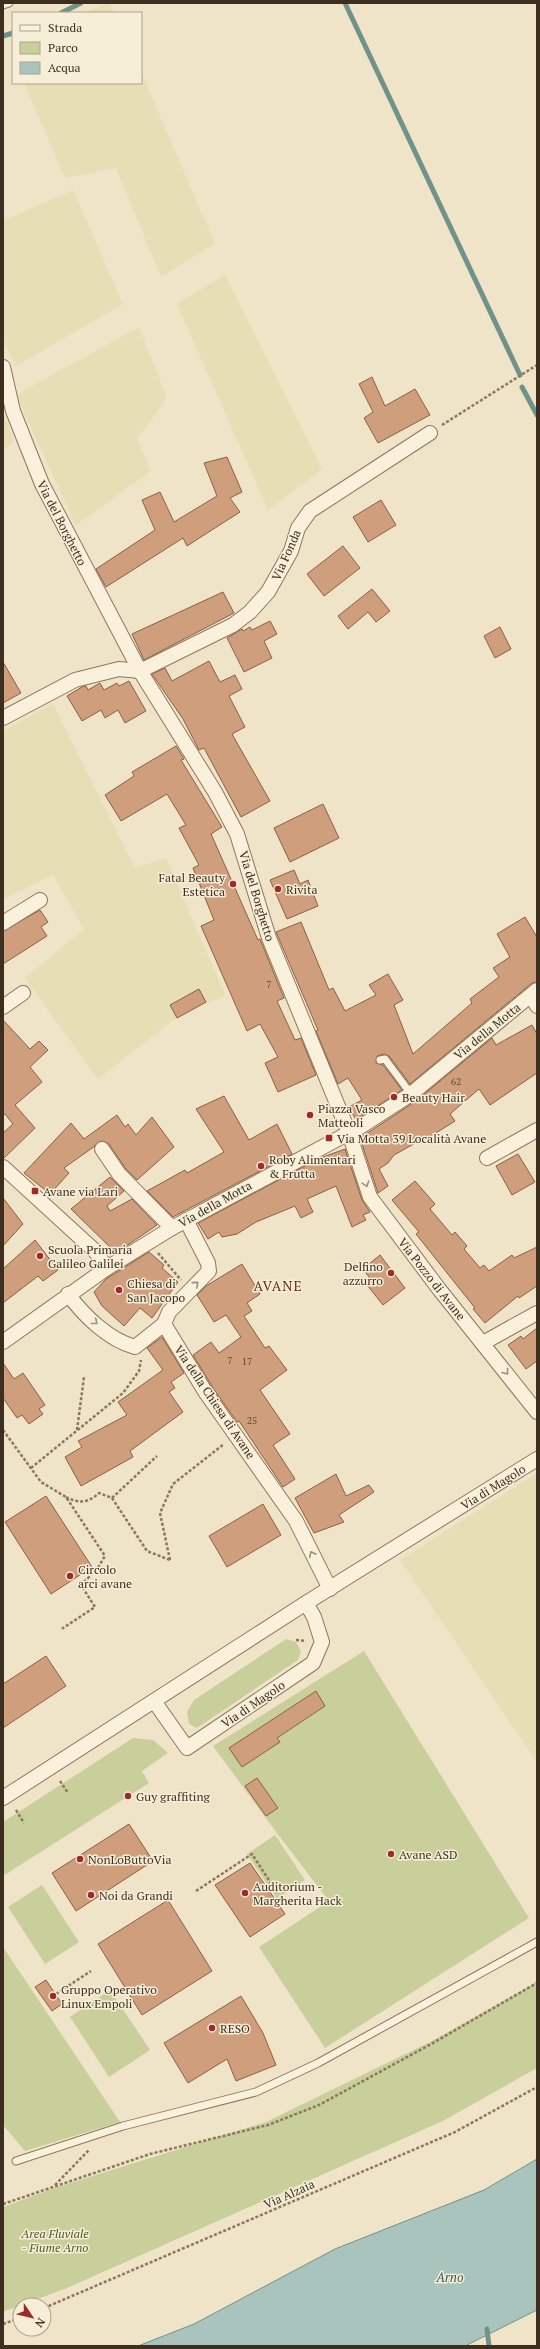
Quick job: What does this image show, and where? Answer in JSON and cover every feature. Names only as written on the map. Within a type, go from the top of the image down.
[{"type":"street","name":"Via del Borghetto","points":[[3,367],[13,411],[42,484],[140,671],[215,792],[237,834],[269,938],[349,1133]]},
{"type":"street","name":"Via Fonda","points":[[140,671],[233,625],[250,612],[268,592],[280,572],[291,551],[298,528],[310,511],[430,433]]},
{"type":"street","points":[[3,718],[75,680],[119,669],[140,671]]},
{"type":"street","points":[[3,923],[40,900]]},
{"type":"street","points":[[3,1007],[23,993]]},
{"type":"street","name":"Via della Motta","points":[[3,1342],[68,1294],[172,1228],[349,1133],[411,1094],[535,997]]},
{"type":"street","points":[[487,1158],[537,1130]]},
{"type":"street","name":"Via Pozzo di Avane","points":[[349,1133],[370,1197],[439,1289],[537,1412]]},
{"type":"street","points":[[102,1149],[119,1174],[172,1228]]},
{"type":"street","points":[[3,1167],[95,1251],[107,1268]]},
{"type":"street","points":[[68,1294],[80,1310],[112,1337],[135,1348],[164,1324],[169,1312],[189,1290],[206,1275],[208,1271],[208,1263],[186,1220]]},
{"type":"street","points":[[483,1343],[537,1313]]},
{"type":"street","name":"Via della Chiesa di Avane","points":[[164,1324],[206,1392],[296,1521],[330,1589]]},
{"type":"street","name":"Via di Magolo","points":[[3,1798],[306,1603],[537,1459]]},
{"type":"street","name":"Via di Magolo","points":[[154,1701],[187,1748],[313,1663],[322,1642],[314,1617],[306,1603]]},
{"type":"lane","points":[[3,5],[9,3]]},
{"type":"lane","points":[[380,1060],[385,1059],[411,1094]]},
{"type":"lane","points":[[16,2161],[108,2131],[256,2092],[318,2063],[537,1942]]},
{"type":"path","points":[[430,433],[537,365]]},
{"type":"path","points":[[149,1242],[189,1290]]},
{"type":"path","points":[[31,1468],[123,1393],[139,1371],[142,1358],[135,1348]]},
{"type":"path","points":[[77,1431],[84,1377]]},
{"type":"path","points":[[3,1430],[41,1482],[77,1503],[90,1500],[99,1493],[112,1498],[147,1551],[170,1560],[160,1513],[173,1484],[202,1459],[236,1436]]},
{"type":"path","points":[[112,1498],[157,1456]]},
{"type":"path","points":[[60,1630],[95,1607],[81,1585],[98,1569],[105,1556],[66,1497]]},
{"type":"path","points":[[60,1781],[68,1793]]},
{"type":"path","points":[[16,1810],[24,1823]]},
{"type":"path","points":[[196,1891],[252,1854],[278,1894]]},
{"type":"path","points":[[56,1994],[91,1971]]},
{"type":"path","points":[[3,2204],[150,2154],[268,2125],[320,2105],[433,2043],[537,1983]]},
{"type":"path","name":"Via Alzaia","points":[[52,2305],[455,2132],[537,2087]]},
{"type":"path","points":[[54,2186],[108,2131]]},
{"type":"shaded area","points":[[109,3],[114,12],[85,12]]},
{"type":"shaded area","points":[[142,74],[215,244],[161,277],[116,168],[65,178],[24,84],[142,84]]},
{"type":"shaded area","points":[[73,190],[123,304],[16,366],[3,339],[3,218],[5,220]]},
{"type":"shaded area","points":[[225,275],[322,469],[268,510],[177,304]]},
{"type":"shaded area","points":[[139,327],[167,398],[137,439],[151,471],[76,525],[16,395]]},
{"type":"shaded area","points":[[3,412],[14,442],[3,450]]},
{"type":"shaded area","points":[[53,704],[135,868],[166,858],[225,995],[172,1021],[98,1079],[25,978],[84,929],[53,875],[3,899],[3,731]]},
{"type":"shaded area","points":[[537,1473],[537,1762],[400,1560]]},
{"type":"green space","points":[[286,1639],[296,1642],[301,1651],[298,1660],[197,1728],[189,1724],[187,1712],[194,1700]]},
{"type":"green space","name":"Avane ASD","points":[[364,1651],[529,1918],[325,2048],[259,1947],[329,1901],[213,1746]]},
{"type":"green space","points":[[133,1738],[153,1740],[168,1753],[142,1771],[149,1783],[3,1876],[3,1822]]},
{"type":"green space","points":[[275,1835],[305,1880],[277,1899],[247,1854]]},
{"type":"green space","points":[[42,1885],[79,1942],[45,1964],[8,1907]]},
{"type":"green space","points":[[3,1947],[120,2122],[25,2151],[3,2125]]},
{"type":"green space","name":"Area Fluviale - Fiume Arno","points":[[537,1982],[537,2068],[443,2121],[67,2288],[43,2297],[12,2297],[12,2309],[3,2312],[3,2207],[54,2188],[266,2122],[430,2042]]},
{"type":"green space","points":[[110,1990],[150,2050],[109,2077],[70,2017]]},
{"type":"water","name":"Arno","points":[[537,2159],[537,2310],[465,2346],[138,2346],[194,2324],[335,2249],[484,2190]]},
{"type":"building","points":[[372,377],[385,406],[415,389],[430,415],[378,443],[364,418],[373,412],[359,384]]},
{"type":"building","points":[[227,457],[242,492],[230,498],[240,512],[187,546],[183,538],[106,587],[96,569],[155,530],[142,500],[160,492],[174,522],[217,496],[204,463]]},
{"type":"building","points":[[381,500],[396,525],[368,542],[353,517]]},
{"type":"building","points":[[343,546],[360,568],[324,596],[307,574]]},
{"type":"building","points":[[372,589],[390,611],[376,622],[368,612],[348,629],[338,616]]},
{"type":"building","points":[[223,592],[234,613],[144,660],[132,634]]},
{"type":"building","points":[[270,621],[277,634],[264,641],[272,658],[244,672],[227,638],[242,629],[243,631],[250,627],[252,630]]},
{"type":"building","points":[[500,627],[511,649],[495,658],[484,636]]},
{"type":"building","points":[[209,661],[220,682],[235,675],[242,689],[229,696],[245,727],[232,734],[270,801],[241,817],[204,748],[199,750],[183,719],[152,674],[165,668],[172,681]]},
{"type":"building","points":[[3,662],[21,693],[3,703]]},
{"type":"building","points":[[129,681],[146,711],[125,723],[118,710],[105,718],[101,710],[82,721],[67,696],[86,686],[88,690],[100,683],[104,690],[117,683],[119,686]]},
{"type":"building","points":[[176,746],[184,759],[181,760],[222,827],[211,834],[258,940],[260,939],[284,998],[277,1001],[295,1040],[301,1038],[316,1075],[278,1092],[265,1063],[278,1057],[260,1024],[247,1031],[201,926],[214,920],[193,868],[199,865],[179,828],[186,825],[167,794],[121,821],[105,795],[134,776],[132,772]]},
{"type":"building","points":[[323,804],[339,838],[290,862],[274,828]]},
{"type":"building","points":[[294,870],[300,884],[308,880],[318,906],[287,919],[270,880]]},
{"type":"building","points":[[40,910],[48,922],[41,927],[47,936],[3,964],[3,931]]},
{"type":"building","points":[[525,917],[537,937],[537,982],[532,983],[410,1084],[389,1056],[384,1054],[377,1056],[376,1063],[383,1065],[402,1090],[356,1120],[349,1107],[362,1100],[348,1078],[338,1084],[316,1031],[318,1030],[276,932],[301,922],[329,990],[333,988],[345,1011],[376,995],[369,985],[388,974],[403,1000],[394,1005],[413,1054],[472,1003],[470,999],[499,977],[493,968],[510,957],[497,934]]},
{"type":"building","points":[[199,989],[206,1002],[177,1018],[170,1005]]},
{"type":"building","points":[[3,1020],[30,1049],[39,1041],[48,1050],[30,1067],[42,1082],[15,1105],[35,1128],[3,1159],[3,1133],[13,1124],[5,1114],[3,1115]]},
{"type":"building","points":[[532,1025],[537,1034],[537,1073],[490,1105],[479,1089],[450,1114],[455,1121],[420,1143],[419,1141],[394,1155],[388,1163],[379,1169],[388,1186],[378,1193],[360,1138],[416,1101],[492,1038],[496,1045]]},
{"type":"building","points":[[224,1096],[249,1140],[277,1124],[292,1154],[173,1217],[147,1191],[185,1170],[187,1173],[224,1152],[196,1109]]},
{"type":"building","points":[[117,1115],[125,1127],[128,1124],[136,1135],[152,1117],[174,1147],[137,1180],[126,1169],[109,1144],[102,1141],[64,1168],[69,1173],[50,1194],[24,1173],[71,1123],[84,1139]]},
{"type":"building","points":[[345,1149],[362,1200],[370,1212],[363,1215],[366,1220],[352,1227],[336,1186],[307,1199],[313,1212],[301,1218],[295,1206],[256,1222],[237,1234],[222,1237],[219,1232],[208,1239],[198,1223],[320,1158]]},
{"type":"building","points":[[518,1154],[535,1182],[512,1195],[496,1166]]},
{"type":"building","points":[[110,1177],[124,1191],[107,1206],[110,1211],[132,1199],[157,1225],[116,1253],[71,1209]]},
{"type":"building","points":[[415,1181],[435,1204],[430,1209],[452,1235],[455,1232],[467,1246],[464,1249],[480,1268],[484,1265],[489,1271],[512,1255],[514,1258],[537,1247],[537,1286],[519,1298],[518,1296],[485,1323],[473,1309],[475,1308],[416,1234],[419,1232],[392,1200]]},
{"type":"building","points":[[3,1198],[23,1224],[3,1246]]},
{"type":"building","points":[[35,1240],[58,1270],[43,1281],[38,1276],[3,1303],[3,1269]]},
{"type":"building","name":"Chiesa di San Jacopo","points":[[149,1252],[164,1265],[162,1268],[178,1282],[152,1318],[140,1308],[124,1326],[102,1306],[94,1292],[106,1279]]},
{"type":"building","points":[[380,1255],[405,1288],[383,1305],[367,1285],[372,1281],[363,1269]]},
{"type":"building","points":[[242,1264],[260,1294],[247,1303],[252,1311],[244,1316],[265,1348],[269,1346],[287,1370],[260,1390],[290,1434],[273,1445],[295,1479],[283,1487],[239,1421],[237,1422],[213,1388],[193,1355],[211,1342],[219,1353],[241,1337],[226,1315],[214,1322],[197,1295],[206,1286]]},
{"type":"building","points":[[537,1328],[537,1361],[526,1369],[508,1345],[521,1336],[523,1339]]},
{"type":"building","points":[[162,1337],[184,1373],[171,1382],[175,1388],[169,1392],[183,1412],[130,1451],[133,1457],[81,1486],[65,1457],[82,1447],[78,1441],[127,1415],[118,1402],[163,1370],[147,1348]]},
{"type":"building","points":[[3,1363],[14,1379],[23,1373],[45,1405],[39,1409],[43,1414],[29,1424],[22,1415],[17,1418],[3,1398]]},
{"type":"building","points":[[336,1474],[346,1496],[369,1485],[374,1492],[339,1515],[344,1522],[314,1533],[295,1498]]},
{"type":"building","points":[[46,1496],[92,1567],[51,1594],[5,1522]]},
{"type":"building","points":[[263,1504],[281,1535],[227,1567],[209,1536]]},
{"type":"building","points":[[46,1656],[66,1686],[3,1728],[3,1684]]},
{"type":"building","points":[[316,1691],[325,1706],[277,1738],[280,1742],[242,1767],[229,1748]]},
{"type":"building","points":[[257,1778],[278,1808],[266,1816],[245,1786]]},
{"type":"building","points":[[129,1824],[153,1861],[76,1911],[52,1873]]},
{"type":"building","name":"Auditorium - Margherita Hack","points":[[250,1863],[285,1914],[250,1937],[215,1885]]},
{"type":"building","points":[[168,1900],[212,1971],[142,2015],[98,1944]]},
{"type":"building","points":[[46,1980],[62,2004],[52,2011],[35,1987]]},
{"type":"building","points":[[241,1996],[263,2033],[276,2065],[236,2081],[227,2059],[188,2083],[164,2043]]},
{"type":"waterway","points":[[63,12],[81,3]]},
{"type":"waterway","points":[[345,3],[520,375]]},
{"type":"waterway","points":[[3,36],[12,33]]},
{"type":"waterway","points":[[522,387],[537,415]]},
{"type":"waterway","points":[[487,2329],[489,2346]]},
{"type":"place","name":"Fatal Beauty Estetica","points":[[233,884]]},
{"type":"place","name":"Rivita","points":[[278,889]]},
{"type":"place","name":"Beauty Hair","points":[[394,1097]]},
{"type":"place","name":"Piazza Vasco Matteoli","points":[[310,1115]]},
{"type":"place","name":"Via Motta 39 Località Avane","points":[[329,1138]]},
{"type":"place","name":"Roby Alimentari & Frutta","points":[[261,1166]]},
{"type":"place","name":"Avane via Lari","points":[[35,1191]]},
{"type":"place","name":"Scuola Primaria Galileo Galilei","points":[[40,1256]]},
{"type":"place","name":"Delfino azzurro","points":[[391,1273]]},
{"type":"place","name":"Chiesa di San Jacopo","points":[[119,1290]]},
{"type":"place","name":"Circolo arci avane","points":[[70,1576]]},
{"type":"place","name":"Guy graffiting","points":[[128,1796]]},
{"type":"place","name":"Avane ASD","points":[[391,1854]]},
{"type":"place","name":"NonLoButtoVia","points":[[80,1859]]},
{"type":"place","name":"Auditorium - Margherita Hack","points":[[245,1893]]},
{"type":"place","name":"Noi da Grandi","points":[[91,1895]]},
{"type":"place","name":"Gruppo Operativo Linux Empoli","points":[[53,1996]]},
{"type":"place","name":"RESO","points":[[212,2028]]},
{"type":"district","name":"AVANE","points":[[278,1285]]}]
